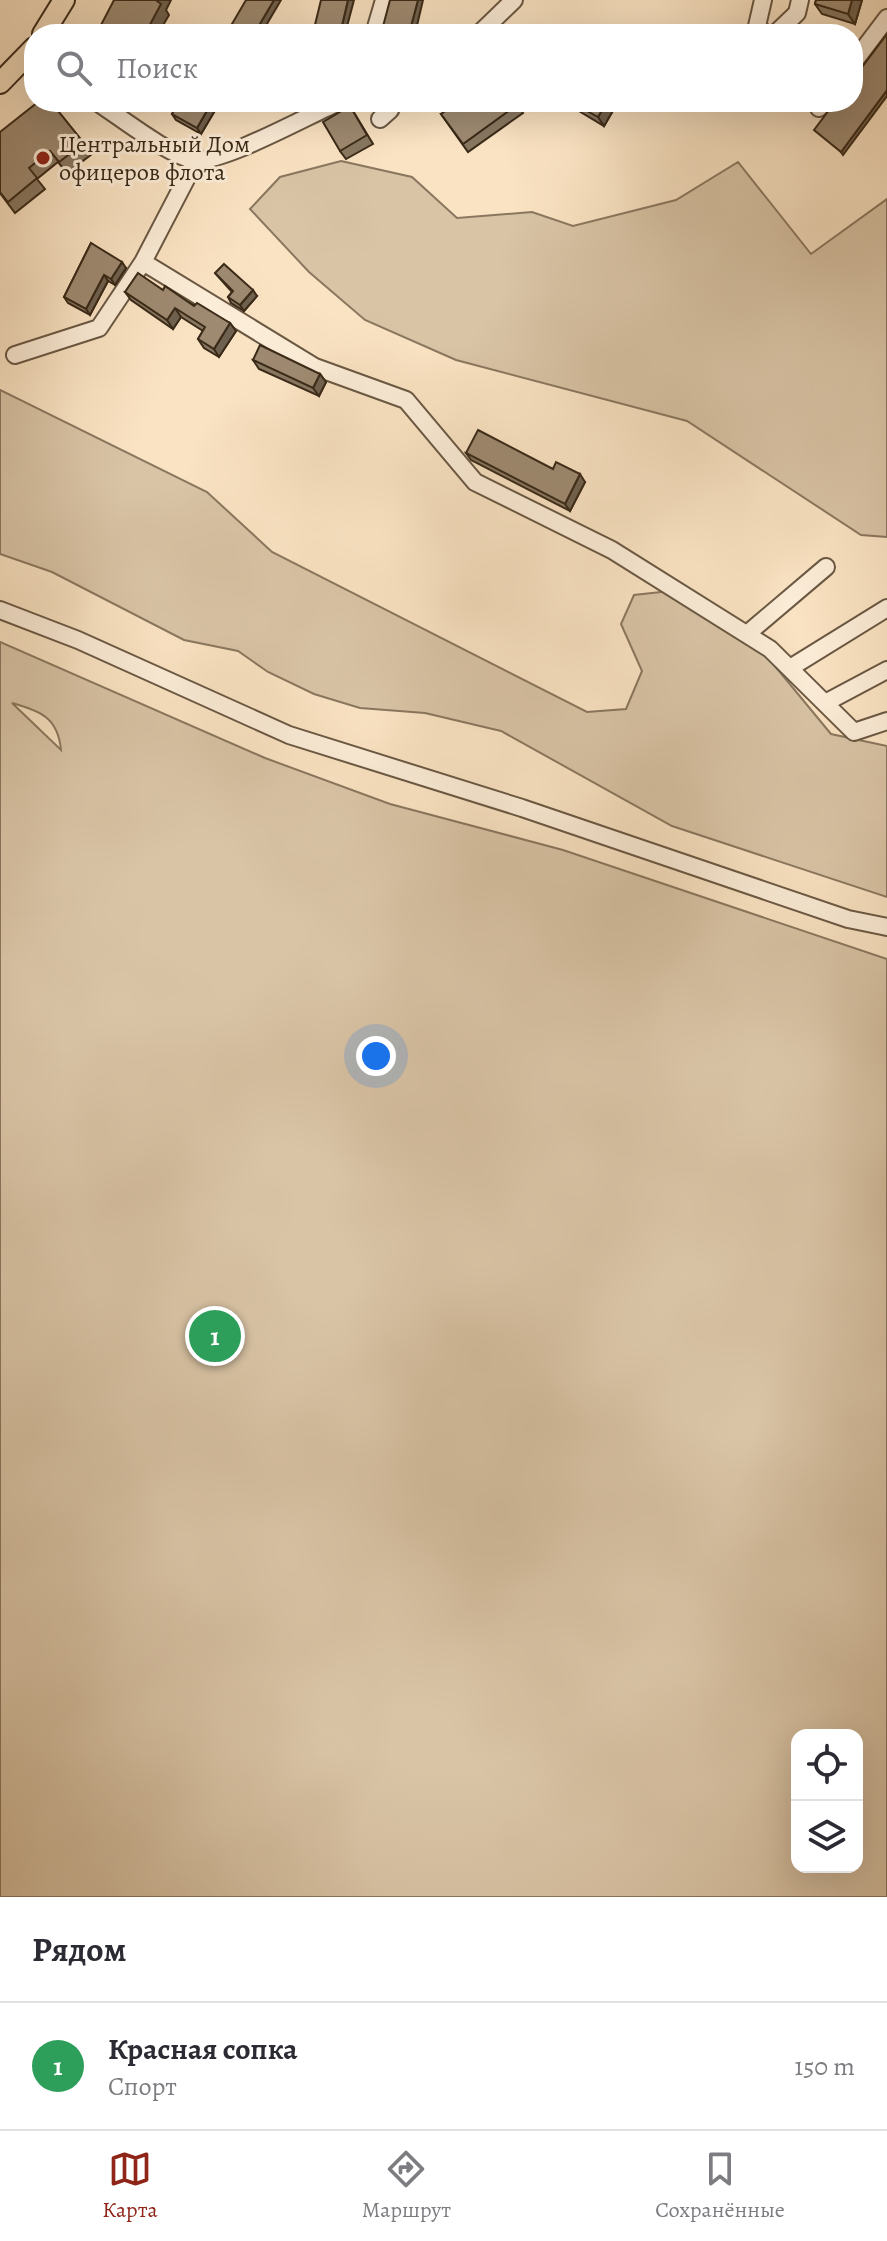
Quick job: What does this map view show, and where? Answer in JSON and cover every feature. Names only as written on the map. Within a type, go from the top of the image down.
[{"type":"main road","points":[[49,24],[64,0]]},
{"type":"main road","points":[[0,83],[24,61]]},
{"type":"street","points":[[377,24],[384,0]]},
{"type":"street","points":[[489,24],[514,0]]},
{"type":"street","points":[[757,24],[763,0]]},
{"type":"street","points":[[785,24],[797,13],[800,0]]},
{"type":"street","points":[[863,50],[887,18]]},
{"type":"street","points":[[113,112],[180,155],[196,160],[219,157],[317,112]]},
{"type":"street","points":[[380,119],[388,112]]},
{"type":"street","points":[[15,355],[99,328],[143,262],[196,160]]},
{"type":"street","points":[[143,262],[315,367],[406,400],[475,482],[612,550],[770,649],[854,732],[887,721]]},
{"type":"street","points":[[747,634],[826,567]]},
{"type":"street","points":[[790,668],[887,608]]},
{"type":"street","points":[[0,610],[78,640],[216,705],[303,741],[522,808],[848,919],[887,927]]},
{"type":"street","points":[[825,703],[887,670]]},
{"type":"shaded area","points":[[341,161],[412,177],[457,218],[532,212],[573,226],[676,200],[738,162],[811,254],[887,199],[887,537],[861,535],[687,421],[456,360],[365,320],[309,272],[250,209],[280,177]]},
{"type":"shaded area","points":[[0,390],[207,492],[272,552],[587,712],[626,709],[642,671],[621,624],[634,595],[670,591],[765,654],[831,734],[887,746],[887,897],[672,826],[501,731],[425,713],[360,708],[314,694],[268,672],[238,651],[184,640],[52,572],[0,554]]},
{"type":"shaded area","points":[[0,642],[265,758],[390,804],[563,850],[887,959],[887,1897],[0,1897]],"holes":[[[12,703],[31,709],[52,723],[61,750]]]},
{"type":"building","points":[[114,0],[158,0],[161,4],[150,24],[102,24]]},
{"type":"building","points":[[246,0],[274,0],[260,24],[232,24]]},
{"type":"building","points":[[321,0],[348,0],[342,24],[315,24]]},
{"type":"building","points":[[390,0],[418,0],[412,24],[384,24]]},
{"type":"building","points":[[816,0],[852,0],[848,14],[815,4]]},
{"type":"building","points":[[887,34],[887,90],[841,152],[814,130],[828,112],[863,112],[863,66]]},
{"type":"building","name":"Центральный Дом офицеров флота","points":[[25,112],[59,112],[84,143],[59,162],[50,151],[29,168],[37,178],[8,202],[0,192],[0,132]]},
{"type":"building","points":[[173,112],[206,112],[197,128]]},
{"type":"building","points":[[340,112],[354,112],[367,135],[340,151],[323,122]]},
{"type":"building","points":[[444,112],[507,112],[463,144],[441,114]]},
{"type":"building","points":[[91,243],[122,262],[111,279],[104,275],[86,309],[64,297]]},
{"type":"building","points":[[224,264],[253,290],[240,305],[228,297],[233,291],[215,273]]},
{"type":"building","points":[[138,273],[163,290],[165,286],[194,306],[197,303],[230,323],[214,349],[198,339],[205,327],[175,308],[167,320],[125,292]]},
{"type":"building","points":[[260,345],[320,374],[313,388],[253,360]]},
{"type":"building","points":[[478,430],[553,469],[556,462],[580,474],[565,504],[466,453]]},
{"type":"place","name":"Центральный Дом офицеров флота","points":[[43,158]]},
{"type":"place","name":"Красная сопка","points":[[215,1336]]}]
